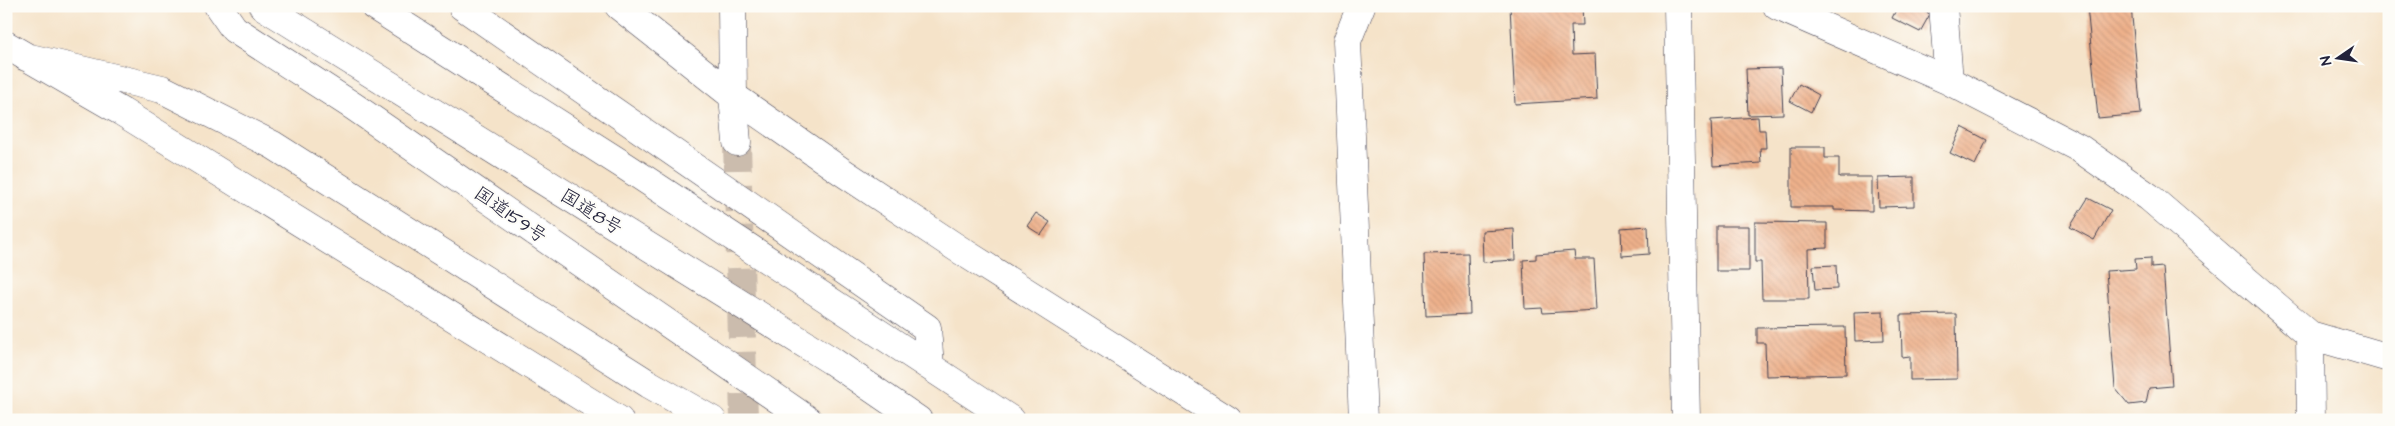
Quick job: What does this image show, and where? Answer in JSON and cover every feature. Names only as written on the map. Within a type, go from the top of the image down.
[{"type":"main road","name":"国道159号","points":[[218,6],[234,29],[353,106],[808,420]]},
{"type":"main road","name":"国道8号","points":[[263,6],[832,361],[918,420]]},
{"type":"main road","points":[[374,6],[625,166],[1011,420]]},
{"type":"main road","points":[[462,6],[927,328],[930,366]]},
{"type":"main road","points":[[619,6],[732,96],[957,248],[1228,420]]},
{"type":"main road","points":[[732,6],[732,96],[737,142]]},
{"type":"main road","points":[[1361,6],[1347,41],[1363,420]]},
{"type":"main road","points":[[1678,6],[1686,420]]},
{"type":"main road","points":[[1777,6],[1949,81],[2079,148],[2133,186],[2310,336],[2389,358]]},
{"type":"main road","points":[[1943,6],[1949,81]]},
{"type":"main road","points":[[16,51],[122,112],[620,420]]},
{"type":"main road","points":[[16,51],[162,89],[273,145],[649,384],[712,420]]},
{"type":"main road","points":[[2310,336],[2312,420]]},
{"type":"building","points":[[1510,6],[1582,6],[1583,25],[1571,25],[1572,55],[1595,54],[1597,99],[1515,104]]},
{"type":"building","points":[[1898,6],[1914,6],[1930,14],[1920,32],[1892,18]]},
{"type":"building","points":[[2087,6],[2131,6],[2141,114],[2098,118]]},
{"type":"building","points":[[1781,68],[1783,114],[1748,115],[1746,69]]},
{"type":"building","points":[[1799,84],[1819,95],[1811,112],[1790,101]]},
{"type":"building","points":[[1758,117],[1759,130],[1765,130],[1766,148],[1760,148],[1761,163],[1713,166],[1711,120]]},
{"type":"building","points":[[1962,127],[1987,140],[1975,165],[1950,153]]},
{"type":"building","points":[[1791,147],[1825,147],[1825,158],[1839,158],[1839,177],[1872,177],[1872,211],[1834,210],[1834,207],[1791,207]]},
{"type":"building","points":[[1914,177],[1914,206],[1879,207],[1878,178]]},
{"type":"building","points":[[2088,198],[2111,210],[2094,240],[2070,227]]},
{"type":"building","points":[[1036,213],[1050,222],[1041,235],[1027,226]]},
{"type":"building","points":[[1755,222],[1827,223],[1827,248],[1808,249],[1809,299],[1762,299],[1761,262],[1755,262]]},
{"type":"building","points":[[1648,226],[1649,254],[1622,256],[1621,228]]},
{"type":"building","points":[[1716,226],[1749,226],[1749,271],[1716,271]]},
{"type":"building","points":[[1514,229],[1515,260],[1483,262],[1482,231]]},
{"type":"building","points":[[1574,251],[1575,259],[1594,259],[1597,310],[1543,313],[1542,308],[1525,309],[1523,260],[1536,259],[1536,254]]},
{"type":"building","points":[[1468,253],[1470,314],[1426,316],[1424,254]]},
{"type":"building","points":[[2151,258],[2151,268],[2163,267],[2172,386],[2149,388],[2146,403],[2129,405],[2115,388],[2106,271],[2136,269],[2135,259]]},
{"type":"building","points":[[1836,265],[1837,289],[1815,290],[1813,266]]},
{"type":"building","points":[[1883,311],[1884,340],[1855,341],[1854,312]]},
{"type":"building","points":[[1956,314],[1957,379],[1910,380],[1910,356],[1902,357],[1901,315]]},
{"type":"building","points":[[1845,327],[1846,374],[1766,376],[1765,343],[1757,343],[1757,328]]},
{"type":"tunnel","points":[[737,142],[744,420]]}]
